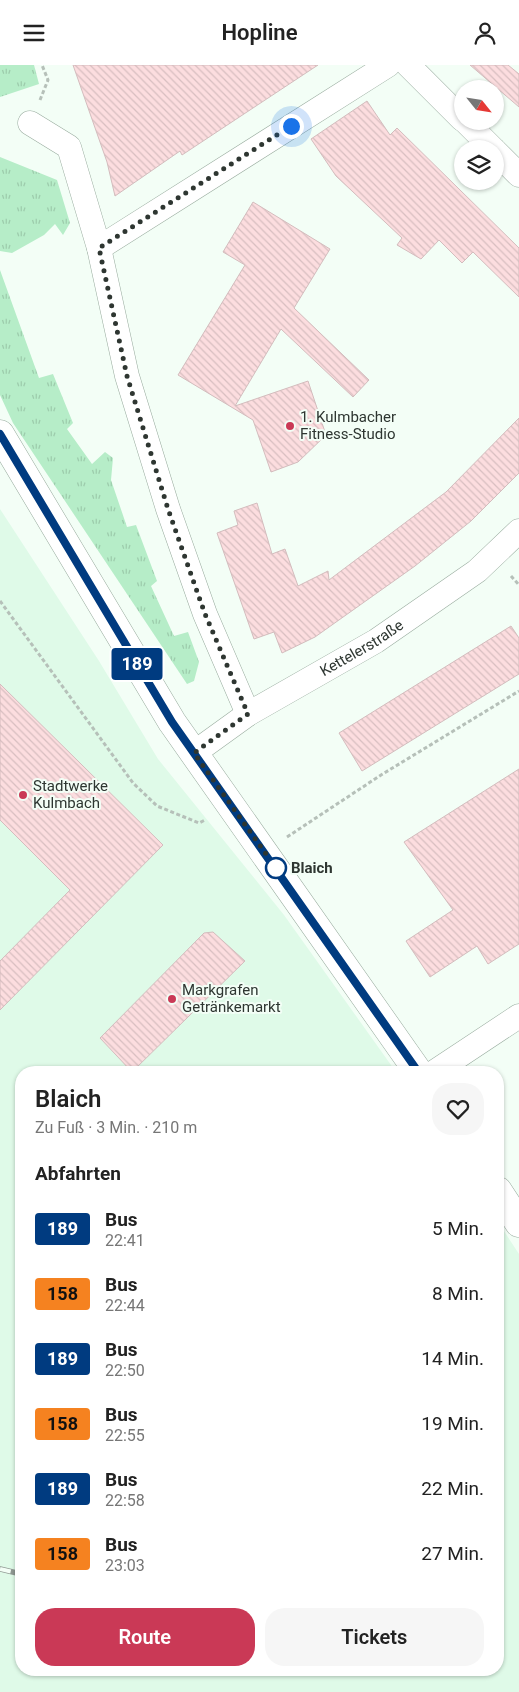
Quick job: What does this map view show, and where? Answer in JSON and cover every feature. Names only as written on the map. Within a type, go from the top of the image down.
[{"type":"street","points":[[99,248],[388,65]]},
{"type":"street","points":[[408,65],[454,110]]},
{"type":"street","points":[[30,123],[69,147],[99,248],[127,376],[168,509],[205,614],[248,714]]},
{"type":"street","points":[[474,130],[484,140]]},
{"type":"street","points":[[504,160],[519,175]]},
{"type":"street","points":[[0,434],[172,722],[414,1066]]},
{"type":"street","name":"Kettelerstraße","points":[[194,753],[248,714],[376,641],[477,571],[519,531]]},
{"type":"street","points":[[444,1066],[519,1016]]},
{"type":"street","points":[[504,1200],[519,1223]]},
{"type":"path","points":[[30,123],[48,80],[42,65]]},
{"type":"path","points":[[0,601],[133,783],[157,806],[199,823],[233,808]]},
{"type":"path","points":[[265,852],[381,775],[519,691]]},
{"type":"shaded area","points":[[0,509],[99,661],[158,759],[284,915],[392,1066],[15,1066],[15,1676],[504,1676],[504,1231],[519,1254],[519,1692],[0,1692]]},
{"type":"green space","points":[[0,65],[34,65],[39,84],[0,97]]},
{"type":"green space","points":[[0,157],[57,180],[70,223],[63,235],[55,224],[44,235],[12,253],[0,251]]},
{"type":"green space","points":[[0,270],[39,378],[53,374],[73,423],[67,429],[92,464],[105,452],[113,458],[111,480],[127,527],[136,525],[157,581],[151,586],[174,636],[188,632],[199,662],[194,681],[187,684],[13,423],[0,395]]},
{"type":"building","points":[[73,65],[318,65],[182,155],[180,151],[115,196],[107,162]]},
{"type":"building","points":[[470,65],[508,65],[519,74],[519,107],[504,94],[504,80],[488,80]]},
{"type":"building","points":[[367,101],[390,135],[397,128],[454,184],[454,190],[460,190],[519,248],[519,297],[473,252],[462,263],[439,240],[421,259],[397,245],[402,238],[336,176],[311,139]]},
{"type":"building","points":[[253,202],[330,249],[294,308],[369,380],[353,397],[281,329],[235,406],[308,381],[326,435],[298,462],[271,472],[253,420],[178,375],[245,265],[223,252]]},
{"type":"building","points":[[519,418],[519,473],[471,521],[415,566],[315,637],[282,653],[274,632],[254,639],[217,533],[238,525],[234,511],[257,503],[272,554],[285,549],[298,586],[328,571],[329,580],[446,492]]},
{"type":"building","points":[[511,626],[519,638],[519,674],[362,771],[339,733]]},
{"type":"building","points":[[0,684],[163,845],[0,1010],[0,961],[70,890],[0,820]]},
{"type":"building","points":[[519,769],[519,944],[488,964],[477,946],[430,977],[406,941],[453,910],[404,842]]},
{"type":"building","points":[[213,932],[245,961],[138,1066],[126,1066],[100,1038],[204,933]]},
{"type":"railway","points":[[0,1569],[15,1573]]},
{"type":"bus line","name":"189","points":[[0,434],[172,722],[414,1066]]},
{"type":"place","name":"1. Kulmbacher Fitness-Studio","points":[[290,426]]},
{"type":"place","name":"Stadtwerke Kulmbach","points":[[23,795]]},
{"type":"place","name":"Blaich","points":[[276,868]]},
{"type":"place","name":"Markgrafen Getränkemarkt","points":[[172,999]]},
{"type":"route","points":[[276,868],[194,753],[248,714],[205,614],[168,509],[127,376],[99,248],[291,126]]}]
